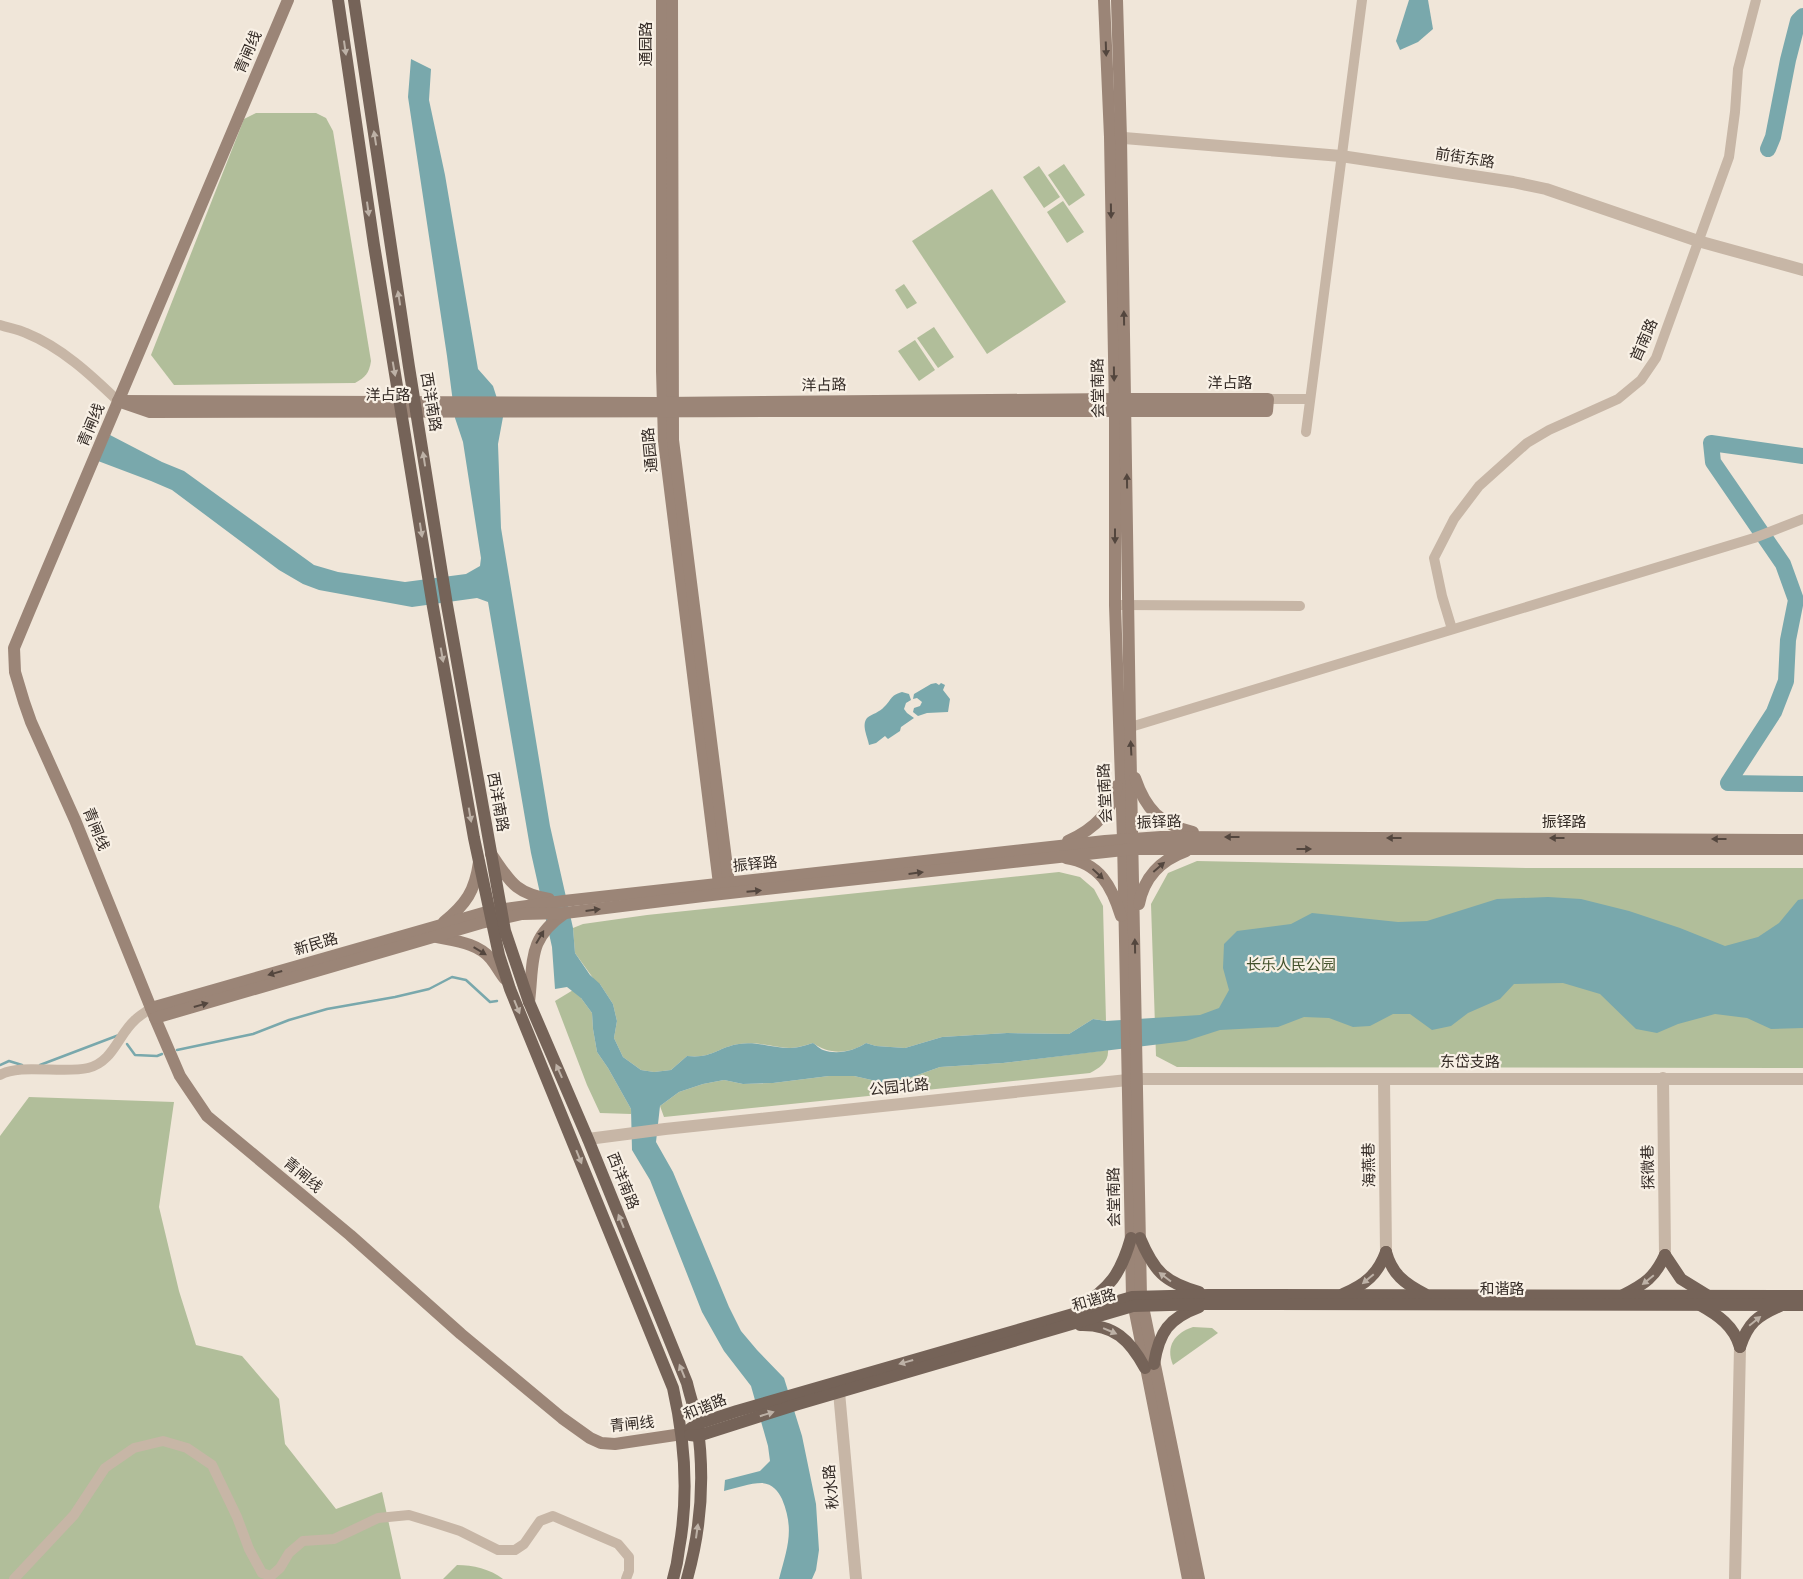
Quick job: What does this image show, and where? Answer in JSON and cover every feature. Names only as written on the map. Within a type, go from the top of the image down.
[{"type":"main road","name":"青闸线","points":[[288,0],[14,648],[15,672],[31,722],[75,820],[180,1076],[207,1116],[350,1235],[461,1334],[562,1418],[590,1438],[601,1443],[615,1444],[682,1434]]},
{"type":"main road","name":"西洋南路","points":[[338,0],[374,245],[433,607],[485,857],[496,915],[499,955],[510,989],[673,1388],[682,1434],[685,1467],[684,1518],[673,1579]]},
{"type":"main road","name":"西洋南路","points":[[354,0],[485,857]]},
{"type":"main road","name":"通园路","points":[[662,0],[668,408],[724,889]]},
{"type":"main road","name":"通园路","points":[[668,408],[672,0]]},
{"type":"main road","name":"会堂南路","points":[[1104,0],[1115,137]]},
{"type":"main road","name":"会堂南路","points":[[1117,0],[1115,137],[1120,405],[1129,605],[1124,729]]},
{"type":"main road","name":"洋占路","points":[[118,401],[401,407],[668,408],[1120,405],[1268,399]]},
{"type":"main road","name":"会堂南路","points":[[1120,405],[1115,604],[1126,771],[1137,1301],[1188,1579]]},
{"type":"main road","points":[[1054,851],[1099,822],[1110,807],[1126,771],[1147,804],[1159,818],[1174,827],[1213,837]]},
{"type":"main road","name":"振铎路","points":[[496,915],[522,914],[565,907],[1054,851],[1213,837],[1803,840]]},
{"type":"main road","name":"振铎路","points":[[1128,844],[1206,849],[1803,849]]},
{"type":"main road","points":[[1130,927],[1142,890],[1147,880],[1157,868],[1176,855],[1187,851],[1206,849]]},
{"type":"main road","points":[[1054,851],[1074,859],[1099,873],[1114,895],[1130,927]]},
{"type":"main road","points":[[510,989],[492,959],[484,952],[436,932],[464,903],[485,857],[505,874],[518,889],[565,907],[546,928],[535,946],[529,1002]]},
{"type":"main road","name":"西洋南路","points":[[496,915],[529,1002],[588,1139],[687,1383],[698,1430],[700,1465],[700,1515],[694,1553],[687,1579]]},
{"type":"main road","name":"新民路","points":[[153,1013],[496,915]]},
{"type":"main road","points":[[1135,1238],[1152,1264],[1164,1277],[1207,1300]]},
{"type":"main road","points":[[1060,1322],[1105,1289],[1121,1266],[1135,1238]]},
{"type":"main road","points":[[1339,1295],[1370,1280],[1386,1252]]},
{"type":"main road","points":[[1386,1252],[1393,1271],[1414,1288],[1429,1295]]},
{"type":"main road","points":[[1622,1296],[1652,1278],[1665,1255]]},
{"type":"main road","points":[[1665,1255],[1681,1279],[1736,1334],[1740,1347]]},
{"type":"main road","name":"和谐路","points":[[1207,1300],[1339,1295],[1622,1296],[1803,1305]]},
{"type":"main road","name":"和谐路","points":[[682,1434],[1137,1301],[1704,1300],[1803,1296]]},
{"type":"main road","points":[[1060,1322],[1093,1325],[1116,1332],[1150,1366],[1168,1325],[1179,1316],[1207,1300]]},
{"type":"main road","points":[[1740,1347],[1748,1327],[1758,1318],[1782,1305]]},
{"type":"main road","name":"和谐路","points":[[793,1400],[839,1392],[1060,1322]]},
{"type":"main road","name":"会堂南路","points":[[1150,1366],[1199,1579]]},
{"type":"street","points":[[1306,432],[1362,0]]},
{"type":"street","name":"首南路","points":[[1452,629],[1442,596],[1434,558],[1454,519],[1479,486],[1527,443],[1549,430],[1618,399],[1641,380],[1656,358],[1729,157],[1738,69],[1756,0]]},
{"type":"street","name":"前街东路","points":[[1115,137],[1341,156],[1513,182],[1546,190],[1698,241],[1803,270]]},
{"type":"street","points":[[0,325],[26,333],[53,346],[97,381],[118,401]]},
{"type":"street","points":[[1268,399],[1310,399]]},
{"type":"street","points":[[1124,729],[1774,532],[1803,519]]},
{"type":"street","points":[[1115,604],[1300,606]]},
{"type":"street","points":[[0,1075],[6,1071],[58,1071],[89,1068],[110,1055],[135,1020],[153,1013]]},
{"type":"street","name":"探微巷","points":[[1663,1078],[1665,1255]]},
{"type":"street","name":"公园北路","points":[[588,1139],[619,1134],[1132,1079]]},
{"type":"street","name":"东岱支路","points":[[1132,1079],[1803,1079]]},
{"type":"street","name":"海燕巷","points":[[1384,1079],[1386,1252]]},
{"type":"street","points":[[1735,1579],[1740,1347]]},
{"type":"street","name":"秋水路","points":[[839,1392],[856,1579]]},
{"type":"street","points":[[14,1579],[74,1515],[105,1468],[134,1448],[163,1441],[187,1448],[212,1465],[223,1485],[249,1548],[262,1572],[271,1576],[280,1568],[289,1553],[302,1541],[334,1539],[378,1518],[409,1515],[460,1531],[498,1550],[515,1550],[524,1544],[540,1521],[554,1516],[618,1544],[629,1557],[629,1571],[626,1579]]},
{"type":"green space","points":[[256,113],[316,113],[326,118],[333,131],[371,361],[366,374],[355,383],[174,385],[151,355],[244,119]]},
{"type":"green space","points":[[1064,164],[1085,195],[1069,206],[1048,175]]},
{"type":"green space","points":[[1039,166],[1060,197],[1044,208],[1023,177]]},
{"type":"green space","points":[[992,189],[1066,302],[987,354],[912,241]]},
{"type":"green space","points":[[1063,201],[1084,232],[1067,243],[1047,212]]},
{"type":"green space","points":[[904,284],[917,303],[907,309],[895,290]]},
{"type":"green space","points":[[934,327],[954,357],[938,368],[917,338]]},
{"type":"green space","points":[[915,340],[935,370],[919,381],[898,351]]},
{"type":"green space","name":"长乐人民公园","points":[[1197,861],[1528,868],[1803,868],[1803,1068],[1177,1067],[1156,1056],[1151,904],[1168,873]]},
{"type":"green space","points":[[1059,872],[1080,877],[1094,889],[1103,906],[1106,1021],[1093,1019],[1069,1034],[1007,1033],[942,1037],[905,1048],[876,1046],[866,1043],[853,1049],[839,1052],[826,1050],[813,1043],[790,1048],[745,1043],[703,1056],[687,1056],[671,1070],[654,1072],[641,1070],[623,1057],[614,1038],[617,1021],[613,1004],[600,984],[581,998],[592,1013],[597,1052],[631,1109],[631,1114],[600,1113],[587,1085],[555,1001],[593,978],[575,953],[573,928],[583,924],[647,915]]},
{"type":"green space","points":[[1108,1050],[1105,1061],[1100,1067],[1090,1073],[664,1117],[660,1106],[679,1092],[703,1084],[724,1080],[743,1084],[773,1083],[829,1076],[854,1076],[885,1083],[912,1077],[940,1067],[1003,1063]]},
{"type":"green space","points":[[29,1097],[174,1102],[159,1207],[179,1291],[196,1345],[242,1356],[279,1399],[285,1444],[336,1509],[382,1492],[401,1579],[0,1579],[0,1136]]},
{"type":"green space","points":[[1193,1327],[1212,1328],[1218,1333],[1173,1365],[1170,1352],[1173,1341],[1181,1333]]},
{"type":"green space","points":[[457,1565],[481,1568],[503,1579],[443,1579]]},
{"type":"water","points":[[1409,0],[1428,0],[1433,29],[1418,42],[1400,50],[1396,41]]},
{"type":"water","points":[[411,59],[431,69],[429,100],[445,175],[478,369],[493,386],[503,417],[498,444],[501,528],[550,826],[573,928],[575,953],[590,975],[600,984],[613,1004],[617,1021],[614,1038],[623,1057],[641,1070],[654,1072],[671,1070],[687,1056],[703,1056],[745,1043],[790,1048],[813,1043],[823,1050],[840,1052],[851,1050],[866,1043],[876,1046],[905,1048],[942,1037],[1007,1033],[1069,1034],[1093,1019],[1106,1021],[1200,1015],[1219,1008],[1229,990],[1223,968],[1224,944],[1237,931],[1291,924],[1312,913],[1398,922],[1427,921],[1497,899],[1548,897],[1581,899],[1629,911],[1725,946],[1758,937],[1779,923],[1798,900],[1803,899],[1803,1028],[1771,1029],[1747,1018],[1715,1014],[1678,1024],[1657,1033],[1636,1029],[1600,994],[1563,983],[1514,984],[1500,999],[1468,1013],[1451,1026],[1432,1030],[1410,1014],[1393,1014],[1370,1026],[1353,1027],[1329,1018],[1304,1017],[1278,1027],[1220,1030],[1186,1041],[1003,1063],[940,1067],[912,1077],[885,1083],[854,1076],[829,1076],[773,1083],[743,1084],[724,1080],[703,1084],[679,1092],[660,1106],[656,1142],[673,1172],[729,1307],[741,1331],[784,1378],[802,1436],[816,1504],[819,1550],[816,1570],[812,1579],[779,1579],[787,1549],[789,1530],[786,1510],[779,1493],[772,1486],[762,1483],[724,1491],[725,1480],[760,1471],[770,1461],[768,1446],[751,1386],[724,1351],[702,1312],[650,1180],[632,1150],[631,1109],[597,1052],[592,1013],[581,998],[567,987],[555,989],[552,947],[531,853],[488,602],[477,598],[412,607],[319,590],[303,584],[279,570],[172,490],[98,461],[110,435],[162,462],[184,471],[314,565],[338,572],[405,582],[466,574],[480,566],[481,558],[463,442],[455,418],[408,97]]},
{"type":"water","points":[[936,683],[945,685],[943,690],[950,699],[948,712],[927,713],[918,716],[913,712],[914,708],[920,706],[922,702],[917,698],[913,699],[914,694]]},
{"type":"water","points":[[902,692],[909,694],[911,700],[906,703],[904,709],[914,718],[888,739],[885,736],[876,743],[869,745],[865,721],[887,705],[891,698]]},
{"type":"waterway","points":[[1768,149],[1773,137],[1788,60],[1798,21],[1803,16]]},
{"type":"waterway","points":[[1803,456],[1711,443],[1713,462],[1783,564],[1796,600],[1788,640],[1786,681],[1774,712],[1728,783],[1803,784]]},
{"type":"waterway","points":[[177,1050],[253,1034],[289,1020],[327,1009],[429,989],[452,977],[466,980],[490,1002],[497,1001]]},
{"type":"waterway","points":[[40,1065],[119,1035]]},
{"type":"waterway","points":[[127,1044],[135,1055],[157,1056],[162,1054]]},
{"type":"waterway","points":[[0,1065],[9,1061],[22,1065]]}]
